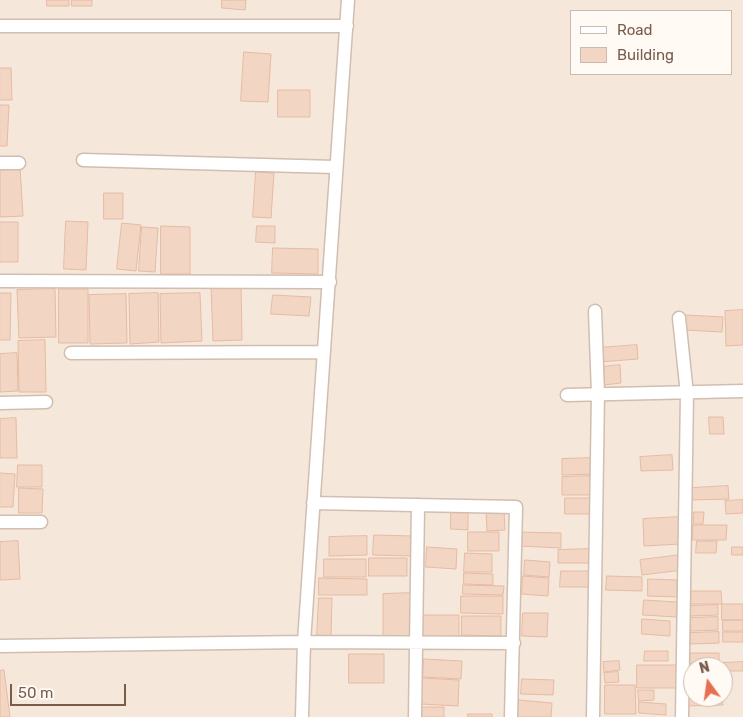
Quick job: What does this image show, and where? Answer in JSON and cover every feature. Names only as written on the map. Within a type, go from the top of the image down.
[{"type":"street","points":[[302,717],[304,642],[348,0]]},
{"type":"street","points":[[0,26],[347,26]]},
{"type":"street","points":[[83,160],[336,167]]},
{"type":"street","points":[[0,163],[19,163]]},
{"type":"street","points":[[0,281],[330,282]]},
{"type":"street","points":[[593,717],[598,394],[595,311]]},
{"type":"street","points":[[678,318],[687,394],[682,717]]},
{"type":"street","points":[[71,353],[324,352]]},
{"type":"street","points":[[567,395],[687,394],[743,391]]},
{"type":"street","points":[[0,403],[46,402]]},
{"type":"street","points":[[314,503],[516,507],[511,717]]},
{"type":"street","points":[[414,717],[418,505]]},
{"type":"street","points":[[0,522],[41,522]]},
{"type":"street","points":[[0,646],[304,642],[514,643]]},
{"type":"shaded area","points":[[0,0],[743,0],[743,717],[0,717]]},
{"type":"building","points":[[47,0],[69,0],[69,6],[47,6]]},
{"type":"building","points":[[72,0],[92,0],[92,6],[72,6]]},
{"type":"building","points":[[222,0],[246,0],[245,10],[222,8]]},
{"type":"building","points":[[244,52],[271,54],[268,102],[241,101]]},
{"type":"building","points":[[0,68],[11,68],[12,100],[0,100]]},
{"type":"building","points":[[278,90],[310,90],[310,117],[278,117]]},
{"type":"building","points":[[0,105],[9,105],[7,146],[0,146]]},
{"type":"building","points":[[20,167],[23,216],[0,217],[0,169]]},
{"type":"building","points":[[256,172],[274,173],[271,218],[253,217]]},
{"type":"building","points":[[104,193],[123,193],[123,219],[104,219]]},
{"type":"building","points":[[66,221],[88,222],[86,270],[64,269]]},
{"type":"building","points":[[0,222],[18,222],[18,262],[0,262]]},
{"type":"building","points":[[122,223],[141,225],[136,271],[117,269]]},
{"type":"building","points":[[161,226],[190,227],[190,274],[161,274]]},
{"type":"building","points":[[257,226],[275,226],[275,243],[256,242]]},
{"type":"building","points":[[142,227],[158,228],[155,272],[139,271]]},
{"type":"building","points":[[273,248],[318,249],[318,274],[272,273]]},
{"type":"building","points":[[241,285],[242,340],[213,341],[211,286]]},
{"type":"building","points":[[55,289],[56,337],[19,338],[17,290]]},
{"type":"building","points":[[59,289],[88,289],[88,343],[59,343]]},
{"type":"building","points":[[0,293],[11,293],[10,340],[0,340]]},
{"type":"building","points":[[158,293],[159,342],[130,344],[129,294]]},
{"type":"building","points":[[200,293],[202,341],[161,343],[160,294]]},
{"type":"building","points":[[126,294],[127,343],[90,344],[89,295]]},
{"type":"building","points":[[273,295],[311,297],[309,316],[271,314]]},
{"type":"building","points":[[743,310],[743,345],[726,346],[725,311]]},
{"type":"building","points":[[685,315],[723,317],[722,332],[684,330]]},
{"type":"building","points":[[45,340],[46,392],[19,392],[18,341]]},
{"type":"building","points":[[637,345],[638,359],[599,362],[598,348]]},
{"type":"building","points":[[17,353],[18,391],[0,392],[0,354]]},
{"type":"building","points":[[620,365],[621,383],[604,385],[602,367]]},
{"type":"building","points":[[709,417],[723,417],[724,434],[710,434]]},
{"type":"building","points":[[16,418],[17,458],[0,458],[0,419]]},
{"type":"building","points":[[672,455],[673,470],[641,471],[640,457]]},
{"type":"building","points":[[593,458],[593,474],[562,475],[562,459]]},
{"type":"building","points":[[18,465],[42,465],[42,487],[17,487]]},
{"type":"building","points":[[0,473],[15,474],[13,507],[0,507]]},
{"type":"building","points":[[591,476],[591,495],[562,495],[562,477]]},
{"type":"building","points":[[728,486],[729,499],[692,500],[692,488]]},
{"type":"building","points":[[19,488],[43,489],[42,513],[19,513]]},
{"type":"building","points":[[565,498],[590,498],[590,514],[565,514]]},
{"type":"building","points":[[743,500],[743,513],[726,514],[725,501]]},
{"type":"building","points":[[451,508],[468,508],[468,530],[451,529]]},
{"type":"building","points":[[504,509],[505,530],[487,531],[486,510]]},
{"type":"building","points":[[694,512],[704,512],[703,524],[694,524]]},
{"type":"building","points":[[680,517],[681,544],[644,546],[643,519]]},
{"type":"building","points":[[693,525],[727,525],[726,540],[693,540]]},
{"type":"building","points":[[468,532],[499,532],[499,551],[468,551]]},
{"type":"building","points":[[519,532],[561,533],[561,548],[519,546]]},
{"type":"building","points":[[374,535],[412,536],[412,556],[373,555]]},
{"type":"building","points":[[367,536],[367,555],[329,556],[329,537]]},
{"type":"building","points":[[18,541],[20,579],[0,580],[0,542]]},
{"type":"building","points":[[697,541],[717,541],[716,553],[696,553]]},
{"type":"building","points":[[427,547],[457,549],[456,569],[426,567]]},
{"type":"building","points":[[732,547],[743,547],[743,555],[732,555]]},
{"type":"building","points":[[590,549],[589,563],[558,563],[558,550]]},
{"type":"building","points":[[465,553],[492,554],[492,572],[464,572]]},
{"type":"building","points":[[681,555],[683,570],[642,575],[640,560]]},
{"type":"building","points":[[369,558],[407,558],[407,576],[369,576]]},
{"type":"building","points":[[324,559],[366,559],[366,577],[324,577]]},
{"type":"building","points":[[525,560],[550,562],[549,577],[524,575]]},
{"type":"building","points":[[561,571],[590,571],[590,587],[560,587]]},
{"type":"building","points":[[464,573],[493,574],[493,585],[464,584]]},
{"type":"building","points":[[523,576],[549,578],[548,596],[522,594]]},
{"type":"building","points":[[607,576],[642,577],[642,591],[606,590]]},
{"type":"building","points":[[319,578],[367,579],[367,595],[319,595]]},
{"type":"building","points":[[648,579],[677,580],[677,597],[648,596]]},
{"type":"building","points":[[463,585],[504,586],[503,595],[463,594]]},
{"type":"building","points":[[691,591],[721,591],[722,604],[691,604]]},
{"type":"building","points":[[412,593],[412,638],[383,638],[383,594]]},
{"type":"building","points":[[461,596],[503,596],[503,614],[461,613]]},
{"type":"building","points":[[319,598],[332,598],[331,636],[317,635]]},
{"type":"building","points":[[644,600],[677,602],[676,617],[643,615]]},
{"type":"building","points":[[722,604],[743,604],[743,620],[722,620]]},
{"type":"building","points":[[718,605],[718,615],[690,616],[690,606]]},
{"type":"building","points":[[523,613],[548,613],[547,637],[522,636]]},
{"type":"building","points":[[420,615],[459,615],[459,637],[420,636]]},
{"type":"building","points":[[462,616],[501,616],[501,636],[462,635]]},
{"type":"building","points":[[718,617],[718,630],[691,631],[690,618]]},
{"type":"building","points":[[642,619],[670,621],[670,636],[642,634]]},
{"type":"building","points":[[723,620],[743,620],[743,631],[723,631]]},
{"type":"building","points":[[719,632],[719,643],[690,644],[690,633]]},
{"type":"building","points":[[723,632],[743,632],[743,642],[723,642]]},
{"type":"building","points":[[645,651],[668,651],[668,661],[644,661]]},
{"type":"building","points":[[690,653],[719,653],[719,657],[690,657]]},
{"type":"building","points":[[349,654],[384,654],[384,683],[349,683]]},
{"type":"building","points":[[424,659],[462,661],[461,679],[423,677]]},
{"type":"building","points":[[619,661],[620,670],[604,672],[603,662]]},
{"type":"building","points":[[733,662],[743,662],[743,671],[733,671]]},
{"type":"building","points":[[637,665],[676,665],[676,688],[637,688]]},
{"type":"building","points":[[4,670],[10,717],[0,717],[0,671]]},
{"type":"building","points":[[618,672],[619,682],[605,683],[604,673]]},
{"type":"building","points":[[423,678],[459,680],[458,706],[421,704]]},
{"type":"building","points":[[522,679],[554,680],[553,695],[521,694]]},
{"type":"building","points":[[605,685],[635,685],[636,714],[605,714]]},
{"type":"building","points":[[638,690],[654,690],[654,700],[639,701]]},
{"type":"building","points":[[519,700],[552,703],[551,717],[517,717]]},
{"type":"building","points":[[639,702],[666,704],[666,715],[639,713]]},
{"type":"building","points":[[420,707],[444,707],[444,717],[420,717]]},
{"type":"building","points":[[468,714],[492,714],[492,717],[468,717]]}]
